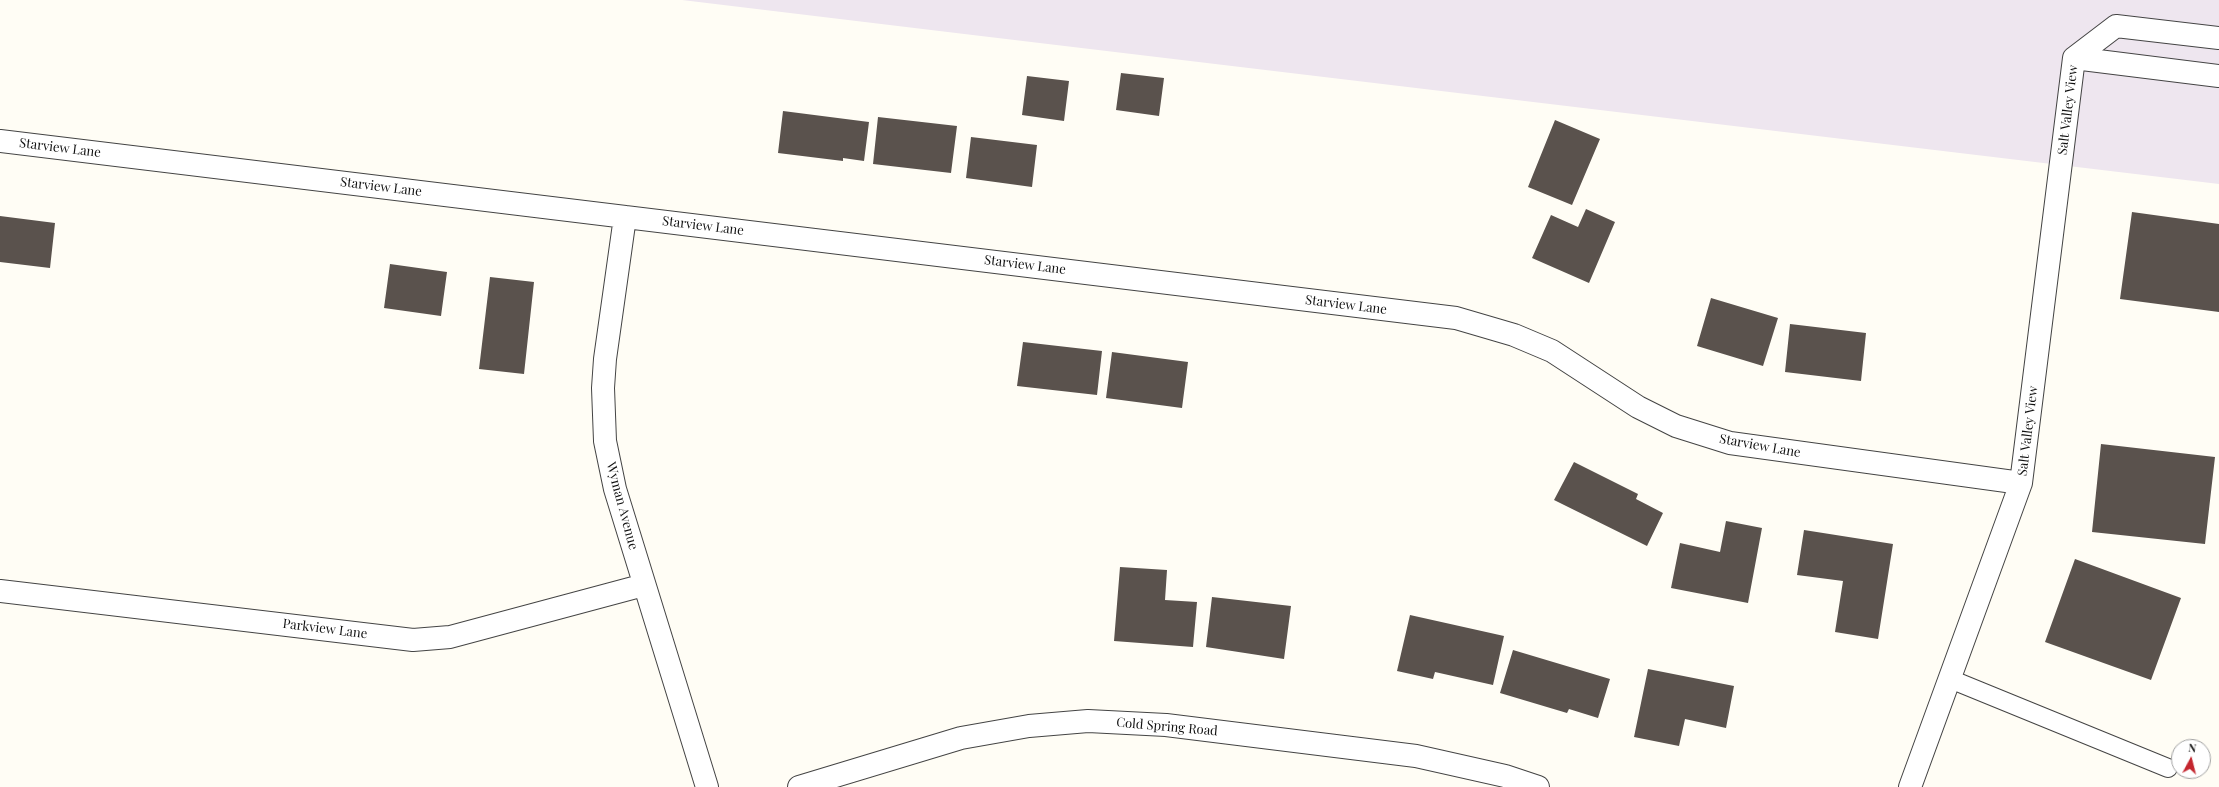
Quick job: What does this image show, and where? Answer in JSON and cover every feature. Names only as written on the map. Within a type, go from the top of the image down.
[{"type":"street","name":"Salt Valley View","points":[[1910,787],[2022,483],[2074,58],[2116,26],[2219,38]]},
{"type":"street","name":"Salt Valley View","points":[[2074,58],[2219,76]]},
{"type":"street","name":"Starview Lane","points":[[0,141],[1456,318],[1514,335],[1552,351],[1638,407],[1676,426],[1730,443],[2022,483]]},
{"type":"street","name":"Wyman Avenue","points":[[625,217],[605,359],[603,414],[605,441],[615,489],[707,787]]},
{"type":"street","name":"Parkview Lane","points":[[0,591],[413,640],[450,637],[644,585]]},
{"type":"street","name":"Cold Spring Road","points":[[799,787],[961,738],[1029,726],[1088,721],[1166,725],[1416,756],[1505,776],[1538,787]]},
{"type":"lane","points":[[1950,679],[2168,768]]},
{"type":"shaded area","points":[[682,0],[2219,0],[2219,184],[956,33]]},
{"type":"building","points":[[1121,73],[1164,78],[1159,116],[1116,110]]},
{"type":"building","points":[[1027,76],[1069,81],[1064,121],[1022,115]]},
{"type":"building","points":[[783,111],[869,122],[864,161],[843,158],[843,161],[778,153]]},
{"type":"building","points":[[878,117],[957,126],[951,173],[873,164]]},
{"type":"building","points":[[1555,120],[1600,139],[1572,205],[1528,187]]},
{"type":"building","points":[[971,137],[1037,145],[1032,187],[966,178]]},
{"type":"building","points":[[1586,209],[1615,222],[1589,283],[1532,258],[1551,215],[1578,227]]},
{"type":"building","points":[[2132,212],[2219,224],[2219,312],[2120,299]]},
{"type":"building","points":[[0,216],[55,223],[50,268],[0,262]]},
{"type":"building","points":[[390,264],[447,272],[441,316],[384,308]]},
{"type":"building","points":[[490,277],[534,282],[524,374],[479,369]]},
{"type":"building","points":[[1711,298],[1778,318],[1763,366],[1697,346]]},
{"type":"building","points":[[1790,324],[1866,333],[1861,381],[1785,372]]},
{"type":"building","points":[[1023,342],[1102,351],[1097,395],[1017,386]]},
{"type":"building","points":[[1112,352],[1188,362],[1182,408],[1106,398]]},
{"type":"building","points":[[2101,444],[2215,457],[2205,544],[2092,532]]},
{"type":"building","points":[[1574,462],[1638,494],[1636,499],[1663,513],[1647,546],[1554,500]]},
{"type":"building","points":[[1726,521],[1762,528],[1748,603],[1671,588],[1680,543],[1720,552]]},
{"type":"building","points":[[1804,530],[1893,544],[1878,639],[1835,632],[1843,581],[1797,575]]},
{"type":"building","points":[[2075,559],[2181,598],[2151,680],[2045,642]]},
{"type":"building","points":[[1120,567],[1167,570],[1165,600],[1197,602],[1193,647],[1114,641]]},
{"type":"building","points":[[1212,597],[1291,606],[1284,659],[1206,647]]},
{"type":"building","points":[[1410,615],[1504,636],[1493,685],[1435,672],[1433,679],[1397,671]]},
{"type":"building","points":[[1513,650],[1610,679],[1598,718],[1569,709],[1567,713],[1500,693]]},
{"type":"building","points":[[1648,669],[1734,686],[1726,728],[1685,719],[1679,746],[1634,737]]}]
